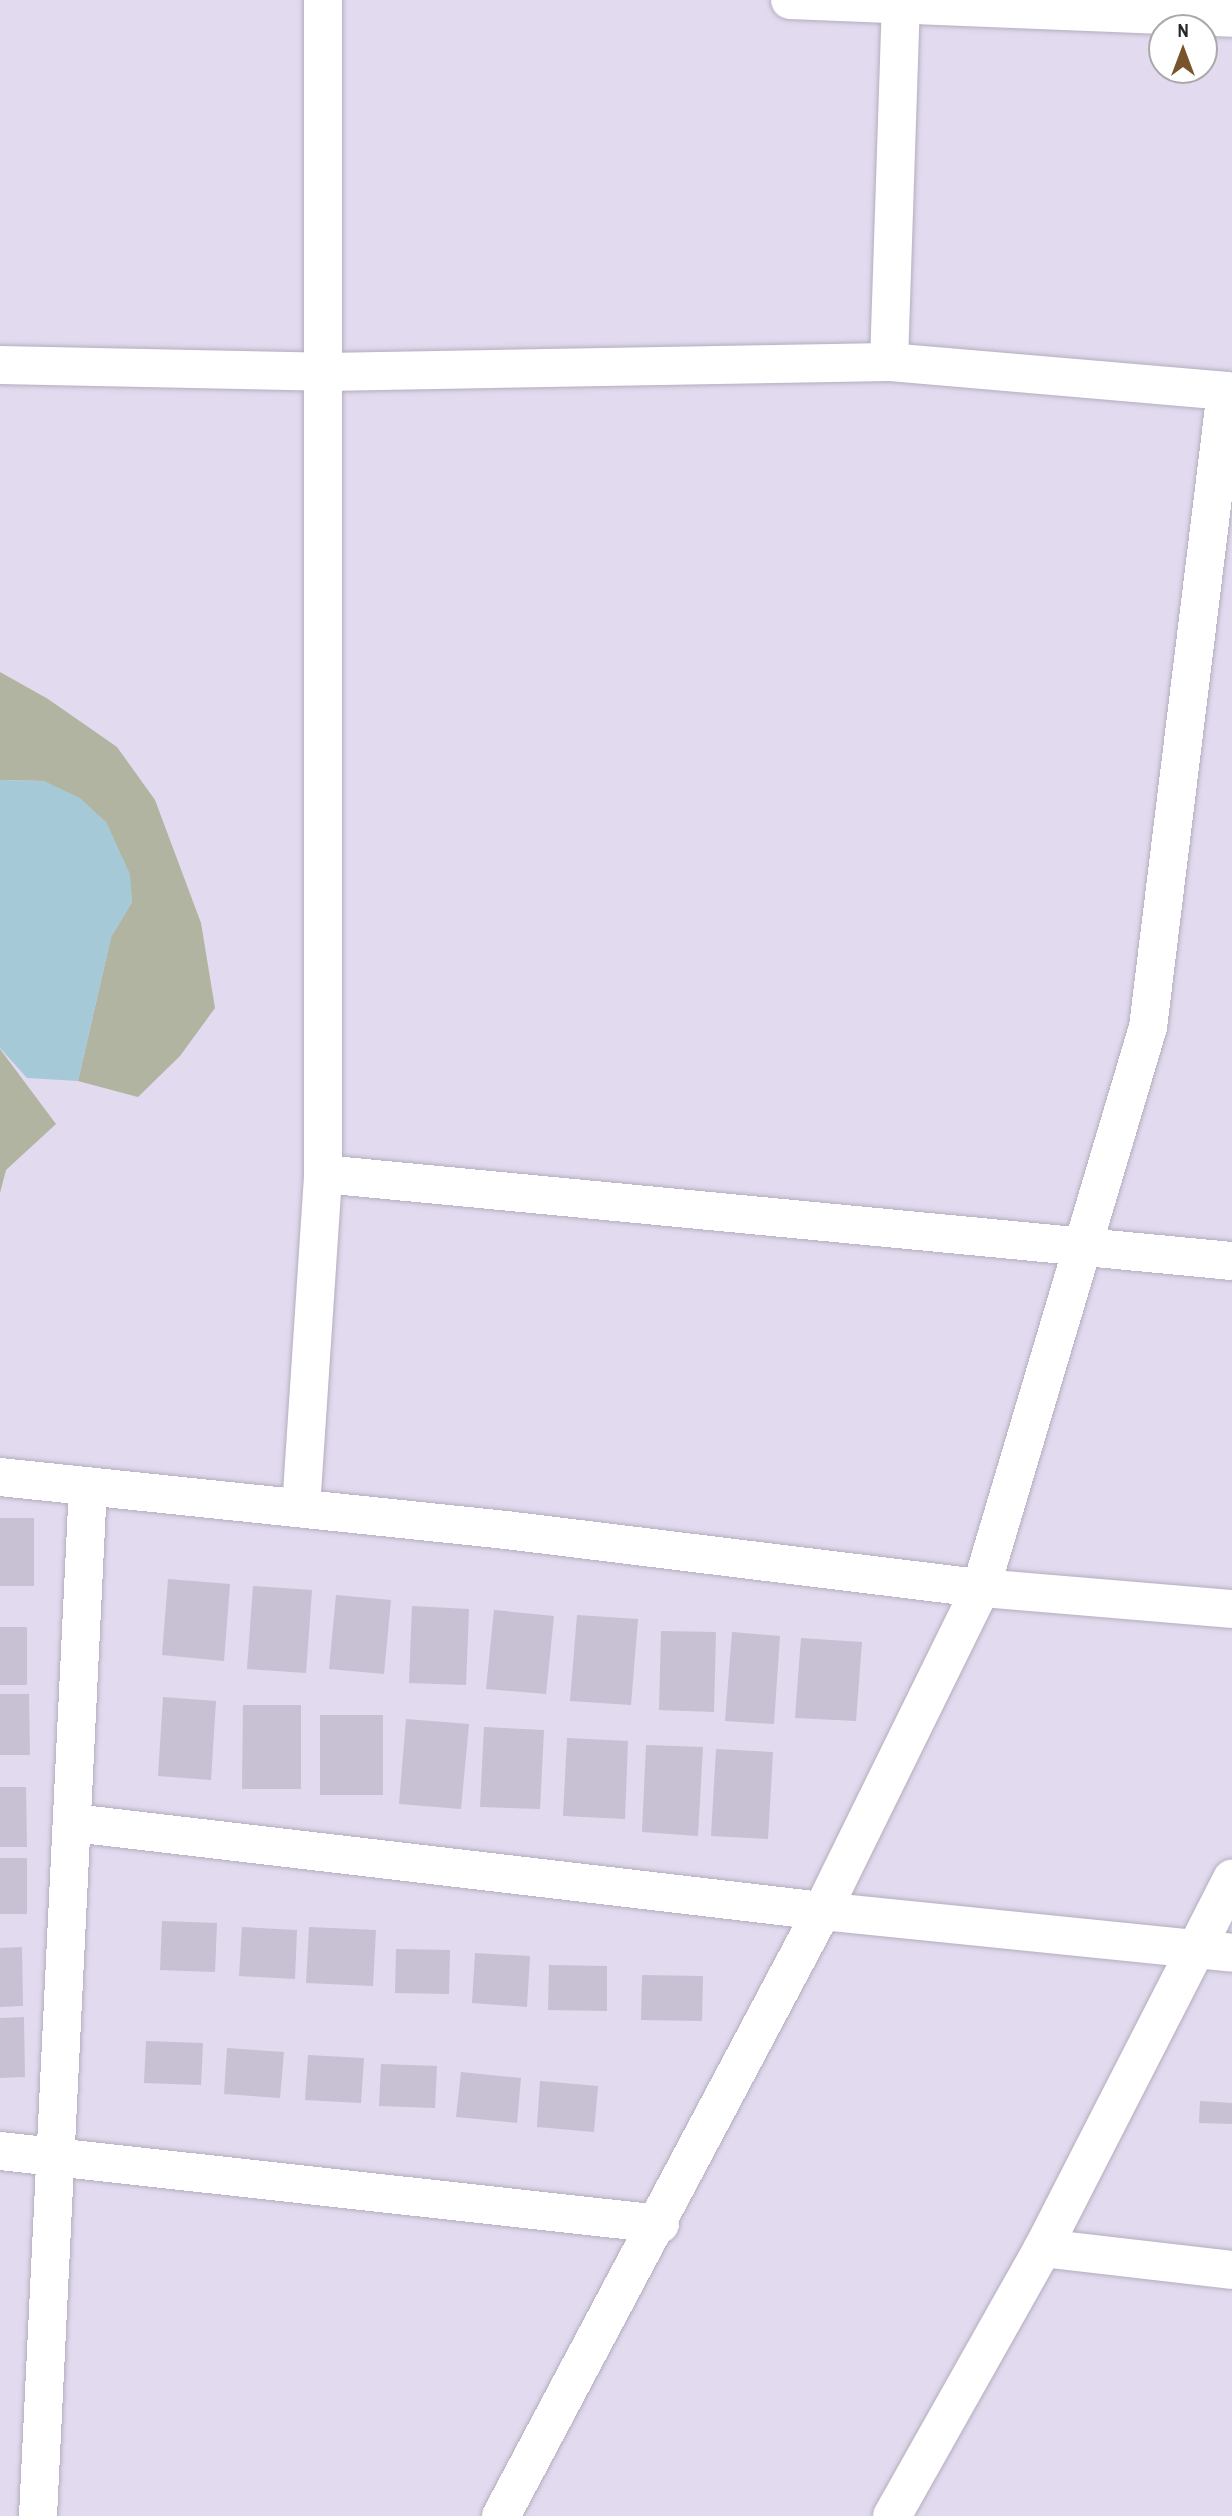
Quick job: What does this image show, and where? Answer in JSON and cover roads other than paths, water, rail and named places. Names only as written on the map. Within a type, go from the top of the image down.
[{"type":"street","points":[[301,1508],[323,1174],[323,0]]},
{"type":"street","points":[[790,0],[901,1],[1232,18]]},
{"type":"street","points":[[889,362],[901,1]]},
{"type":"street","points":[[0,365],[325,372],[889,362],[1229,391],[1149,1027],[981,1588],[822,1911],[660,2224],[501,2516]]},
{"type":"street","points":[[323,1174],[1232,1261]]},
{"type":"street","points":[[0,1477],[301,1508],[981,1588],[1232,1609]]},
{"type":"street","points":[[38,2516],[74,1823],[88,1487]]},
{"type":"street","points":[[74,1823],[822,1911],[1214,1951]]},
{"type":"street","points":[[892,2516],[1214,1951],[1232,1879]]},
{"type":"street","points":[[0,2151],[660,2224]]},
{"type":"street","points":[[1043,2248],[1232,2270]]},
{"type":"water","points":[[0,780],[44,781],[80,798],[106,822],[130,874],[132,902],[111,937],[78,1081],[27,1078],[0,1048]]}]
